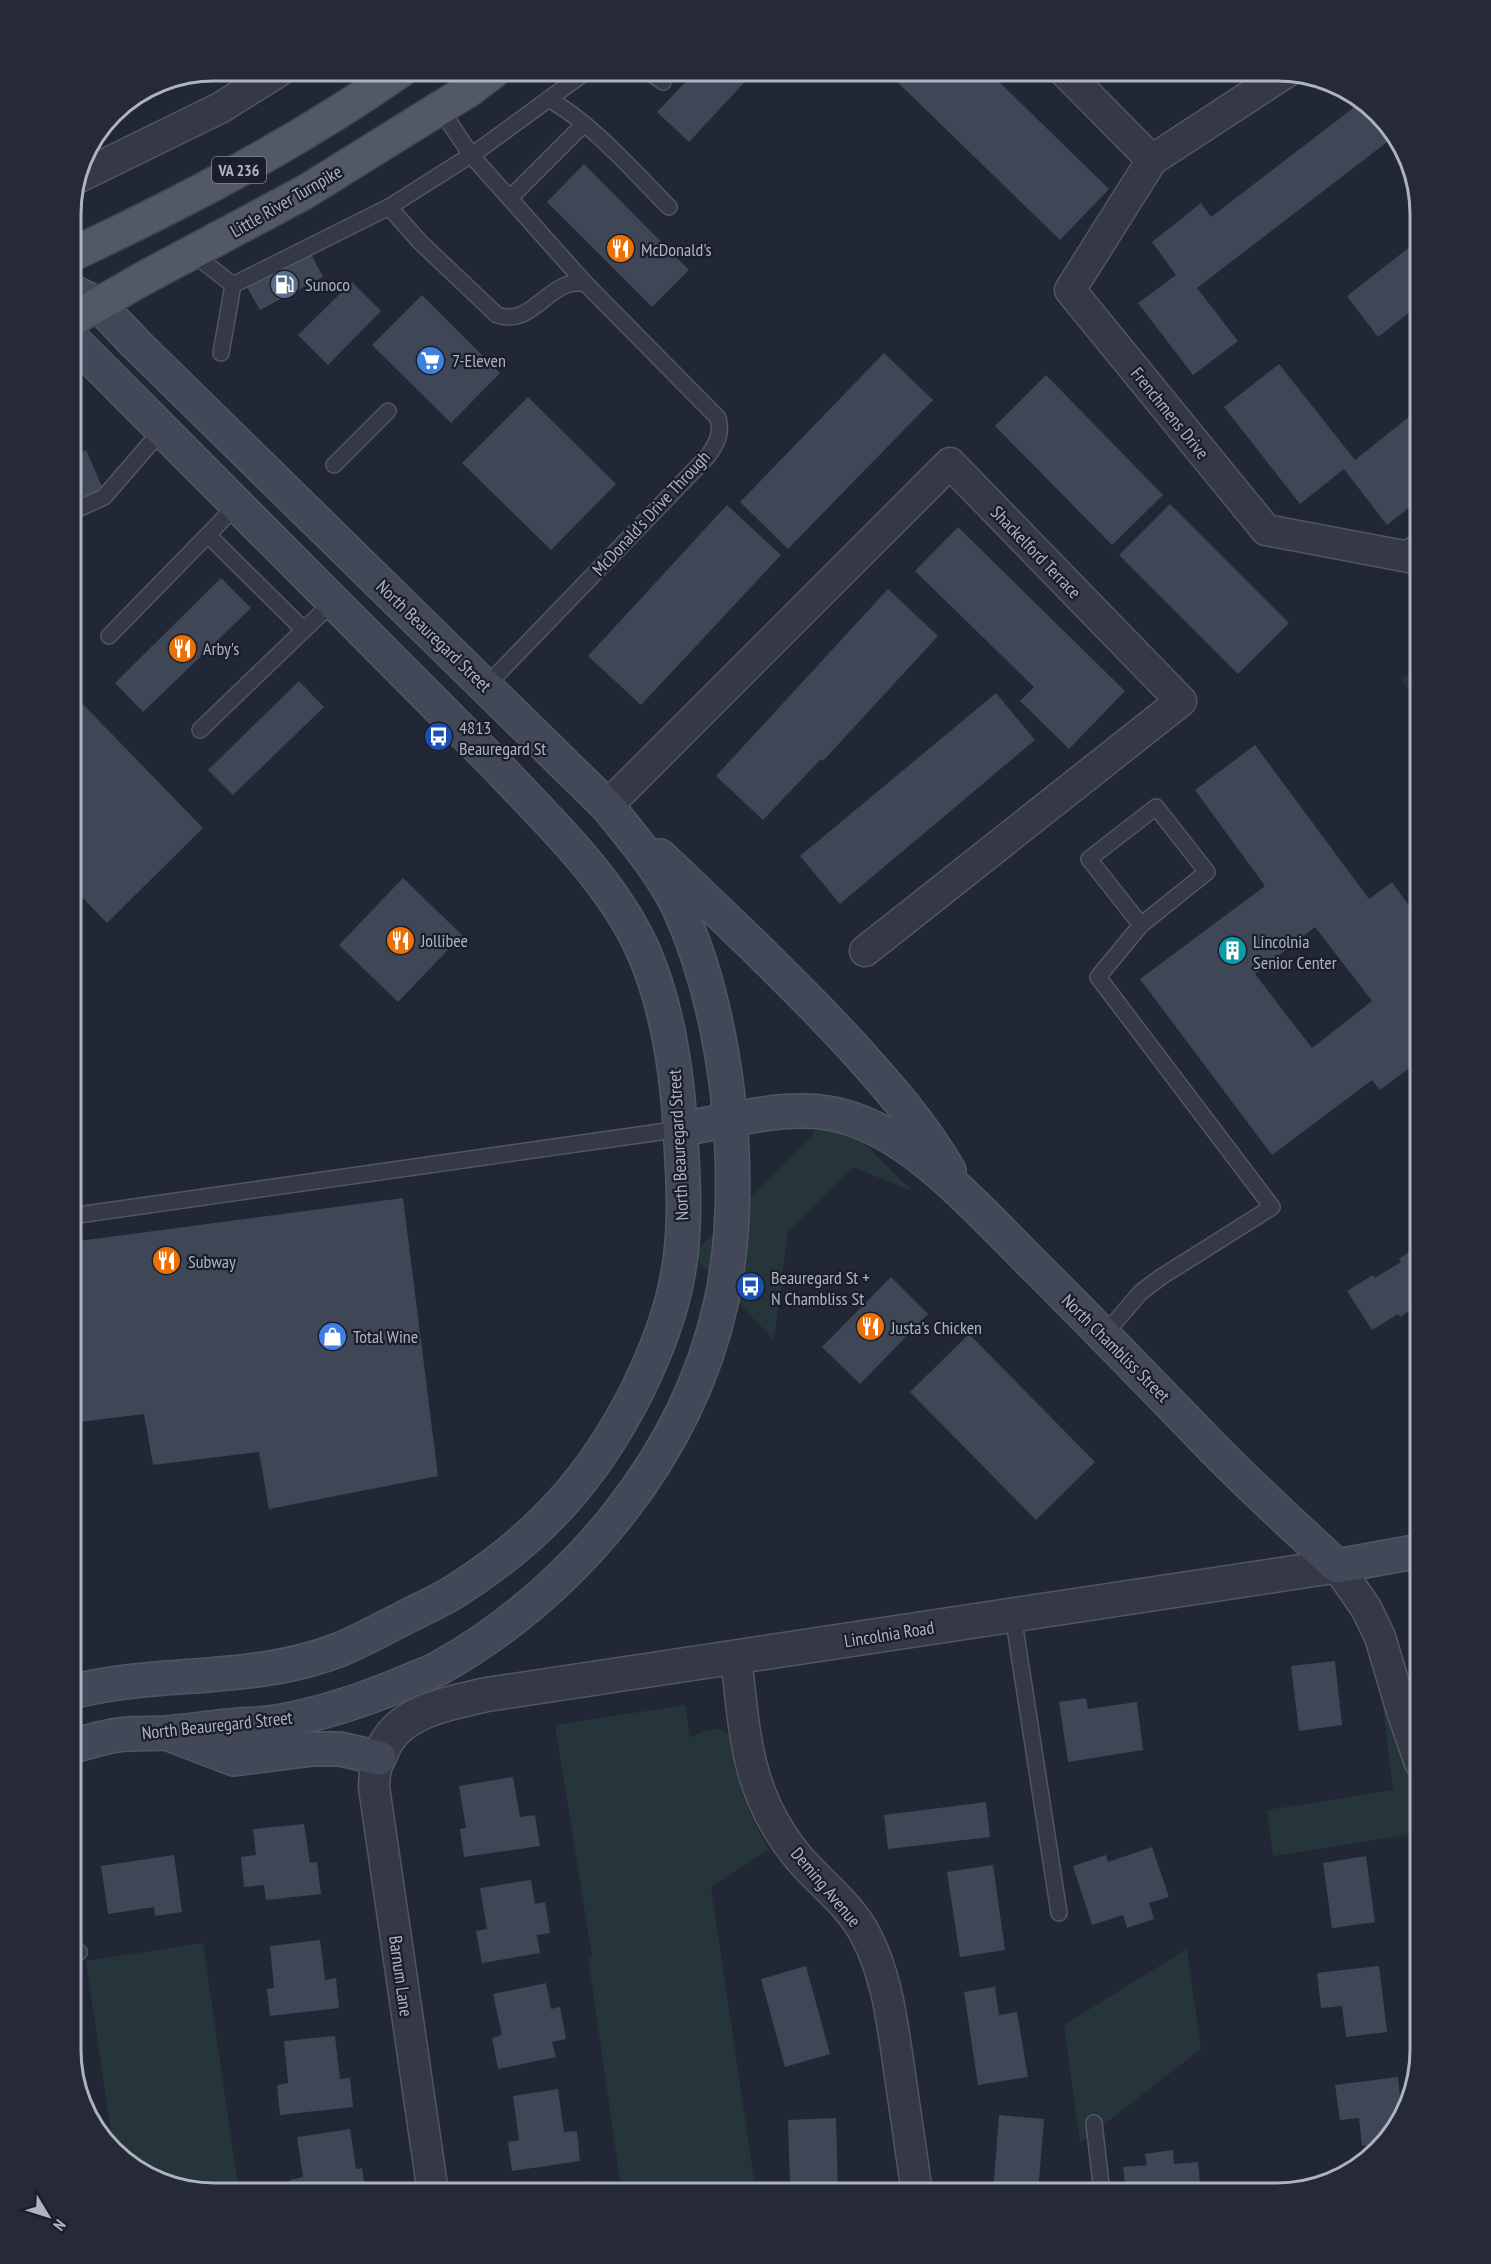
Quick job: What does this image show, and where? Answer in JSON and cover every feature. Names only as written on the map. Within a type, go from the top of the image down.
[{"type":"main road","name":"VA 236","points":[[81,250],[280,148],[385,81]]},
{"type":"main road","name":"Little River Turnpike","points":[[85,297],[192,253],[305,192],[479,81]]},
{"type":"main road","name":"North Beauregard Street","points":[[81,1743],[118,1735],[167,1733],[276,1722],[373,1696],[439,1668],[494,1632],[544,1594],[576,1565],[612,1523],[643,1480],[677,1423],[696,1382],[721,1302],[733,1196],[731,1122],[723,1056],[708,989],[678,906],[645,854],[608,806],[135,343],[85,297]]},
{"type":"main road","name":"North Beauregard Street","points":[[81,348],[497,766],[606,888],[623,913],[641,947],[660,1002],[674,1064],[681,1129],[684,1196],[677,1279],[669,1311],[650,1363],[620,1423],[592,1467],[560,1506],[519,1547],[455,1592],[340,1649],[300,1662],[254,1672],[151,1678],[102,1684],[81,1689]]},
{"type":"main road","points":[[608,806],[803,993],[856,1050],[915,1118],[962,1193]]},
{"type":"main road","name":"North Chambliss Street","points":[[681,1129],[773,1113],[805,1111],[841,1115],[872,1126],[897,1140],[962,1193],[1214,1448],[1336,1566]]},
{"type":"main road","name":"Lincolnia Road","points":[[1336,1566],[1410,1553]]},
{"type":"main road","points":[[167,1733],[234,1759],[313,1749],[340,1749],[379,1758]]},
{"type":"street","points":[[88,173],[220,108],[262,81]]},
{"type":"street","points":[[1074,81],[1152,160],[1273,81]]},
{"type":"street","name":"Frenchmens Drive","points":[[1152,160],[1070,290],[1266,530],[1410,556]]},
{"type":"street","name":"Shackelford Terrace","points":[[608,806],[950,462],[1181,701],[865,951]]},
{"type":"street","name":"Lincolnia Road","points":[[379,1758],[389,1738],[402,1724],[436,1707],[484,1695],[1336,1566]]},
{"type":"street","name":"North Chambliss Street","points":[[1336,1566],[1366,1608],[1380,1637],[1410,1734]]},
{"type":"street","name":"Deming Avenue","points":[[736,1657],[746,1750],[762,1797],[775,1825],[799,1857],[839,1898],[863,1932],[880,1970],[891,2010],[916,2183]]},
{"type":"street","name":"Barnum Lane","points":[[379,1758],[374,1787],[432,2183]]},
{"type":"lane","points":[[234,285],[388,207],[471,155],[573,81]]},
{"type":"lane","points":[[548,99],[565,108],[584,124],[669,207]]},
{"type":"lane","name":"McDonald's Drive Through","points":[[440,108],[471,155],[585,283],[718,417],[720,428],[718,441],[700,465],[486,686]]},
{"type":"lane","points":[[510,198],[584,124]]},
{"type":"lane","points":[[388,207],[420,242],[497,315],[506,318],[518,317],[529,312],[567,285],[585,283]]},
{"type":"lane","points":[[192,253],[234,285]]},
{"type":"lane","points":[[221,353],[234,285]]},
{"type":"lane","points":[[334,465],[388,411]]},
{"type":"lane","points":[[81,507],[104,497],[162,430]]},
{"type":"lane","points":[[109,636],[237,505]]},
{"type":"lane","points":[[208,535],[304,630]]},
{"type":"lane","points":[[200,730],[333,602]]},
{"type":"lane","points":[[1104,1335],[1141,1292],[1161,1277],[1272,1208],[1098,977],[1141,925],[1207,872],[1156,807],[1089,859],[1141,925]]},
{"type":"lane","points":[[81,1215],[681,1129]]},
{"type":"lane","points":[[1013,1615],[1059,1913]]},
{"type":"lane","points":[[1094,2123],[1101,2183]]},
{"type":"shaded area","points":[[1410,673],[1410,692],[1401,680]]},
{"type":"shaded area","points":[[834,1113],[912,1191],[853,1167],[788,1231],[774,1340],[692,1255]]},
{"type":"shaded area","points":[[1400,1660],[1410,1746],[1410,1835],[1273,1856],[1267,1810],[1393,1790],[1378,1666]]},
{"type":"shaded area","points":[[685,1705],[690,1738],[717,1729],[728,1733],[732,1738],[738,1775],[746,1804],[769,1849],[711,1887],[755,2183],[620,2183],[588,1957],[592,1956],[555,1725]]},
{"type":"shaded area","points":[[203,1943],[238,2183],[205,2183],[171,2176],[140,2161],[111,2134],[86,1961]]},
{"type":"shaded area","points":[[1187,1949],[1201,2049],[1080,2143],[1064,2025]]},
{"type":"building","points":[[686,81],[746,81],[689,142],[657,112]]},
{"type":"building","points":[[896,81],[998,81],[1109,189],[1060,240]]},
{"type":"building","points":[[1355,106],[1371,120],[1388,141],[1197,288],[1238,341],[1193,375],[1138,303],[1176,275],[1152,242],[1201,203],[1211,217]]},
{"type":"building","points":[[584,164],[689,270],[652,307],[547,202]]},
{"type":"building","points":[[1410,247],[1410,312],[1378,337],[1347,296]]},
{"type":"building","points":[[308,248],[323,277],[260,310],[244,282]]},
{"type":"building","points":[[352,282],[381,311],[328,365],[298,335]]},
{"type":"building","points":[[422,295],[500,373],[451,423],[372,345]]},
{"type":"building","points":[[884,353],[933,400],[788,549],[740,502]]},
{"type":"building","points":[[1279,364],[1355,460],[1410,416],[1410,507],[1387,525],[1344,469],[1300,504],[1224,407]]},
{"type":"building","points":[[1046,375],[1163,495],[1112,545],[995,426]]},
{"type":"building","points":[[528,397],[616,484],[551,550],[462,463]]},
{"type":"building","points":[[86,450],[103,489],[81,499],[81,452]]},
{"type":"building","points":[[1170,504],[1289,623],[1238,674],[1119,555]]},
{"type":"building","points":[[727,505],[781,555],[641,705],[588,656]]},
{"type":"building","points":[[958,527],[1125,691],[1069,749],[1020,701],[1034,687],[915,571]]},
{"type":"building","points":[[221,578],[251,608],[143,712],[115,683]]},
{"type":"building","points":[[888,589],[938,636],[823,761],[821,759],[763,820],[716,776]]},
{"type":"building","points":[[299,681],[324,707],[233,795],[208,770]]},
{"type":"building","points":[[996,693],[1035,740],[840,904],[800,856]]},
{"type":"building","points":[[81,702],[203,828],[107,923],[81,896]]},
{"type":"building","name":"Lincolnia Senior Center","points":[[1255,745],[1369,899],[1392,882],[1410,907],[1410,1068],[1380,1090],[1372,1080],[1272,1155],[1140,979],[1265,886],[1195,790]],"holes":[[[1315,927],[1372,1001],[1312,1048],[1255,974]]]},
{"type":"building","name":"Jollibee","points":[[403,878],[462,935],[398,1002],[339,945]]},
{"type":"building","points":[[403,1198],[438,1476],[269,1509],[259,1452],[153,1465],[144,1414],[81,1422],[81,1241]]},
{"type":"building","points":[[1410,1251],[1410,1310],[1400,1317],[1398,1314],[1372,1330],[1347,1291],[1401,1262],[1399,1259]]},
{"type":"building","points":[[891,1277],[928,1314],[860,1384],[822,1347]]},
{"type":"building","points":[[969,1334],[1095,1462],[1036,1520],[910,1392]]},
{"type":"building","points":[[1335,1661],[1342,1725],[1299,1731],[1291,1666]]},
{"type":"building","points":[[1086,1698],[1088,1709],[1137,1702],[1143,1750],[1068,1762],[1059,1702]]},
{"type":"building","points":[[513,1777],[520,1817],[535,1815],[540,1846],[464,1857],[460,1829],[466,1828],[459,1786]]},
{"type":"building","points":[[986,1802],[990,1837],[888,1849],[884,1815]]},
{"type":"building","points":[[304,1824],[310,1863],[317,1862],[321,1894],[266,1900],[264,1885],[244,1887],[241,1857],[256,1855],[253,1829]]},
{"type":"building","points":[[1152,1847],[1169,1897],[1149,1903],[1154,1919],[1127,1928],[1123,1915],[1092,1925],[1073,1866],[1106,1855],[1108,1862]]},
{"type":"building","points":[[174,1855],[182,1912],[155,1916],[154,1907],[108,1914],[101,1866]]},
{"type":"building","points":[[1366,1856],[1375,1922],[1332,1928],[1323,1863]]},
{"type":"building","points":[[993,1865],[1005,1950],[960,1957],[947,1872]]},
{"type":"building","points":[[531,1880],[535,1904],[545,1902],[550,1933],[537,1935],[540,1953],[482,1963],[476,1931],[487,1929],[480,1888]]},
{"type":"building","points":[[320,1940],[325,1980],[336,1978],[339,2008],[270,2016],[267,1989],[274,1988],[270,1946]]},
{"type":"building","points":[[806,1966],[830,2054],[785,2067],[761,1979]]},
{"type":"building","points":[[1379,1966],[1387,2032],[1346,2037],[1342,2006],[1321,2008],[1317,1973]]},
{"type":"building","points":[[546,1983],[551,2009],[560,2007],[566,2039],[552,2042],[556,2057],[498,2069],[492,2038],[502,2035],[493,1994]]},
{"type":"building","points":[[995,1987],[999,2015],[1017,2012],[1028,2077],[978,2085],[964,1992]]},
{"type":"building","points":[[335,2036],[340,2079],[350,2078],[353,2107],[280,2115],[277,2085],[288,2083],[284,2041]]},
{"type":"building","points":[[1398,2077],[1400,2101],[1383,2131],[1370,2145],[1362,2146],[1359,2118],[1340,2120],[1335,2085]]},
{"type":"building","points":[[558,2089],[564,2132],[577,2131],[580,2161],[512,2171],[508,2142],[519,2140],[513,2096]]},
{"type":"building","points":[[999,2115],[1044,2119],[1039,2183],[994,2183]]},
{"type":"building","points":[[836,2118],[838,2183],[790,2183],[788,2120]]},
{"type":"building","points":[[350,2129],[356,2169],[362,2168],[364,2183],[290,2183],[290,2180],[303,2177],[297,2137]]},
{"type":"building","points":[[1173,2150],[1174,2164],[1198,2162],[1200,2183],[1125,2183],[1123,2167],[1147,2165],[1145,2154]]},
{"type":"place","name":"McDonald's","points":[[620,249]]},
{"type":"place","name":"Sunoco","points":[[284,284]]},
{"type":"place","name":"7-Eleven","points":[[431,360]]},
{"type":"place","name":"Arby's","points":[[182,648]]},
{"type":"place","name":"4813 Beauregard St","points":[[438,737]]},
{"type":"place","name":"Jollibee","points":[[400,940]]},
{"type":"place","name":"Lincolnia Senior Center","points":[[1232,951]]},
{"type":"place","name":"Subway","points":[[167,1261]]},
{"type":"place","name":"Beauregard St + N Chambliss St","points":[[750,1287]]},
{"type":"place","name":"Justa's Chicken","points":[[870,1327]]},
{"type":"place","name":"Total Wine","points":[[332,1336]]}]
